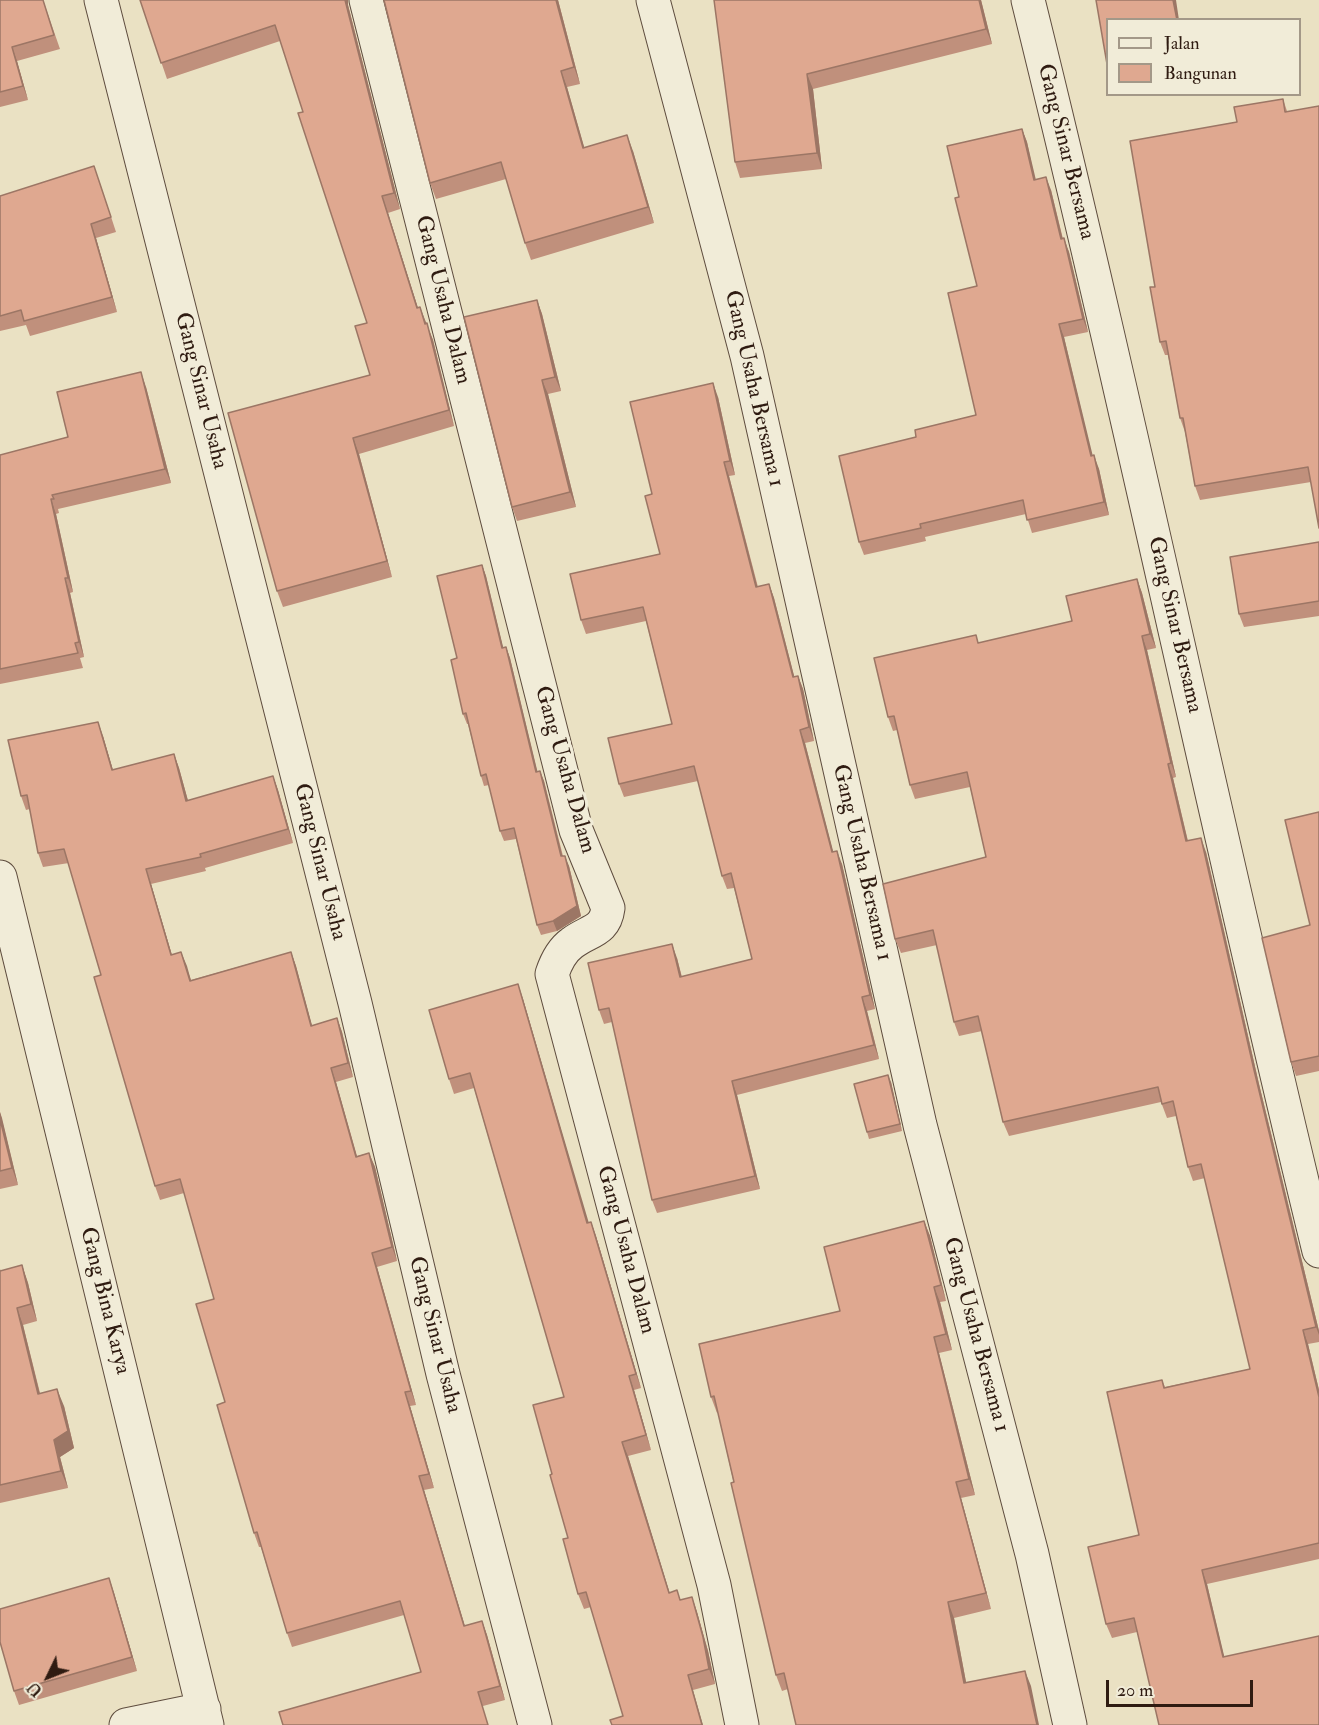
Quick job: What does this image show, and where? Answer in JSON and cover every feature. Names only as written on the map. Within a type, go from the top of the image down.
[{"type":"street","name":"Gang Sinar Usaha","points":[[102,0],[355,1003],[443,1374],[535,1725]]},
{"type":"street","name":"Gang Usaha Dalam","points":[[366,0],[576,830],[608,908],[607,920],[599,928],[572,943],[558,957],[552,974],[714,1585],[742,1725]]},
{"type":"street","name":"Gang Usaha Bersama 1","points":[[653,0],[747,356],[920,1125],[1032,1554],[1070,1725]]},
{"type":"street","name":"Gang Sinar Bersama","points":[[1028,0],[1082,216],[1277,1080],[1319,1251]]},
{"type":"street","name":"Gang Bina Karya","points":[[0,877],[206,1717]]},
{"type":"street","points":[[126,1725],[206,1717]]},
{"type":"building","points":[[0,0],[43,0],[54,35],[12,47],[23,86],[0,92]]},
{"type":"building","points":[[140,0],[345,0],[394,193],[382,196],[417,308],[420,307],[425,324],[427,323],[449,410],[353,438],[387,561],[277,591],[228,413],[370,375],[355,326],[367,323],[298,113],[303,112],[275,25],[161,63]]},
{"type":"building","points":[[384,0],[556,0],[574,67],[561,71],[583,148],[627,135],[648,207],[525,243],[501,162],[430,183]]},
{"type":"building","points":[[714,0],[979,0],[986,29],[807,74],[817,153],[735,162]]},
{"type":"building","points":[[1096,0],[1173,0],[1177,18],[1106,18],[1106,58]]},
{"type":"building","points":[[1283,99],[1285,112],[1319,106],[1319,528],[1308,467],[1195,486],[1166,341],[1160,342],[1150,287],[1155,287],[1130,141],[1237,122],[1234,107]]},
{"type":"building","points":[[1022,129],[1034,180],[1046,177],[1061,239],[1064,238],[1083,319],[1059,324],[1091,456],[1094,455],[1104,502],[1027,520],[1023,500],[920,524],[921,528],[859,542],[839,456],[916,437],[915,430],[976,415],[948,293],[977,286],[955,198],[959,197],[947,146]]},
{"type":"building","points":[[94,166],[111,217],[91,224],[112,297],[24,321],[21,310],[0,316],[0,196]]},
{"type":"building","points":[[537,300],[555,377],[542,380],[570,492],[512,507],[464,317]]},
{"type":"building","points":[[141,372],[165,469],[52,495],[54,499],[51,499],[68,578],[65,578],[79,642],[75,643],[78,653],[0,669],[0,455],[68,437],[57,392]]},
{"type":"building","points":[[713,383],[730,461],[724,462],[756,587],[769,584],[793,677],[798,676],[809,727],[800,730],[832,852],[837,851],[870,995],[862,997],[874,1045],[732,1081],[755,1176],[652,1200],[609,1008],[599,1010],[588,963],[672,944],[680,977],[752,959],[731,873],[722,876],[694,766],[619,784],[608,738],[672,724],[643,607],[581,620],[570,574],[660,554],[645,496],[652,494],[630,402]]},
{"type":"building","points":[[1319,542],[1319,601],[1239,614],[1230,557]]},
{"type":"building","points":[[482,565],[502,648],[506,647],[536,772],[540,771],[561,856],[565,856],[577,906],[553,921],[537,925],[514,828],[500,831],[486,774],[481,776],[466,713],[463,714],[451,660],[457,658],[437,576]]},
{"type":"building","points":[[1137,579],[1150,634],[1142,636],[1186,841],[1201,838],[1316,1327],[1303,1330],[1319,1397],[1319,1543],[1202,1570],[1223,1657],[1319,1636],[1319,1725],[1159,1725],[1134,1618],[1106,1624],[1088,1547],[1139,1535],[1107,1392],[1162,1380],[1164,1388],[1250,1369],[1201,1164],[1188,1167],[1173,1101],[1162,1104],[1158,1087],[1003,1122],[978,1016],[954,1022],[933,930],[895,939],[883,884],[986,857],[967,772],[910,785],[894,716],[888,717],[874,658],[976,635],[978,643],[1072,621],[1066,596]]},
{"type":"building","points":[[98,722],[112,770],[174,754],[186,801],[273,776],[288,829],[200,854],[201,857],[146,869],[171,955],[181,952],[190,981],[291,952],[311,1026],[337,1018],[348,1063],[331,1068],[356,1157],[369,1153],[392,1247],[372,1253],[411,1391],[405,1392],[429,1474],[419,1476],[464,1626],[482,1621],[500,1686],[478,1692],[488,1725],[283,1725],[279,1712],[421,1672],[400,1601],[287,1633],[257,1532],[254,1533],[217,1405],[225,1402],[196,1304],[214,1299],[180,1179],[155,1186],[94,977],[101,975],[64,849],[38,853],[27,795],[21,796],[8,740]]},
{"type":"building","points":[[1319,812],[1319,1056],[1291,1062],[1262,938],[1310,925],[1285,820]]},
{"type":"building","points":[[518,984],[587,1223],[591,1222],[636,1374],[629,1376],[646,1435],[622,1442],[669,1593],[677,1590],[680,1600],[692,1597],[703,1637],[709,1669],[688,1675],[702,1725],[612,1725],[610,1720],[623,1716],[586,1592],[578,1594],[563,1539],[568,1538],[533,1405],[564,1397],[470,1073],[449,1079],[429,1010]]},
{"type":"building","points":[[888,1075],[900,1124],[867,1132],[854,1084]]},
{"type":"building","points":[[0,1119],[12,1168],[0,1171]]},
{"type":"building","points":[[924,1221],[941,1285],[934,1287],[946,1334],[934,1337],[969,1479],[956,1482],[986,1593],[948,1602],[964,1683],[1025,1671],[1037,1725],[796,1725],[784,1673],[776,1675],[731,1483],[734,1482],[714,1396],[711,1397],[699,1344],[840,1311],[824,1247]]},
{"type":"building","points":[[22,1265],[31,1304],[17,1308],[38,1394],[57,1389],[68,1431],[54,1440],[61,1471],[0,1485],[0,1271]]},
{"type":"building","points":[[109,1578],[132,1657],[14,1691],[0,1642],[0,1609]]}]
